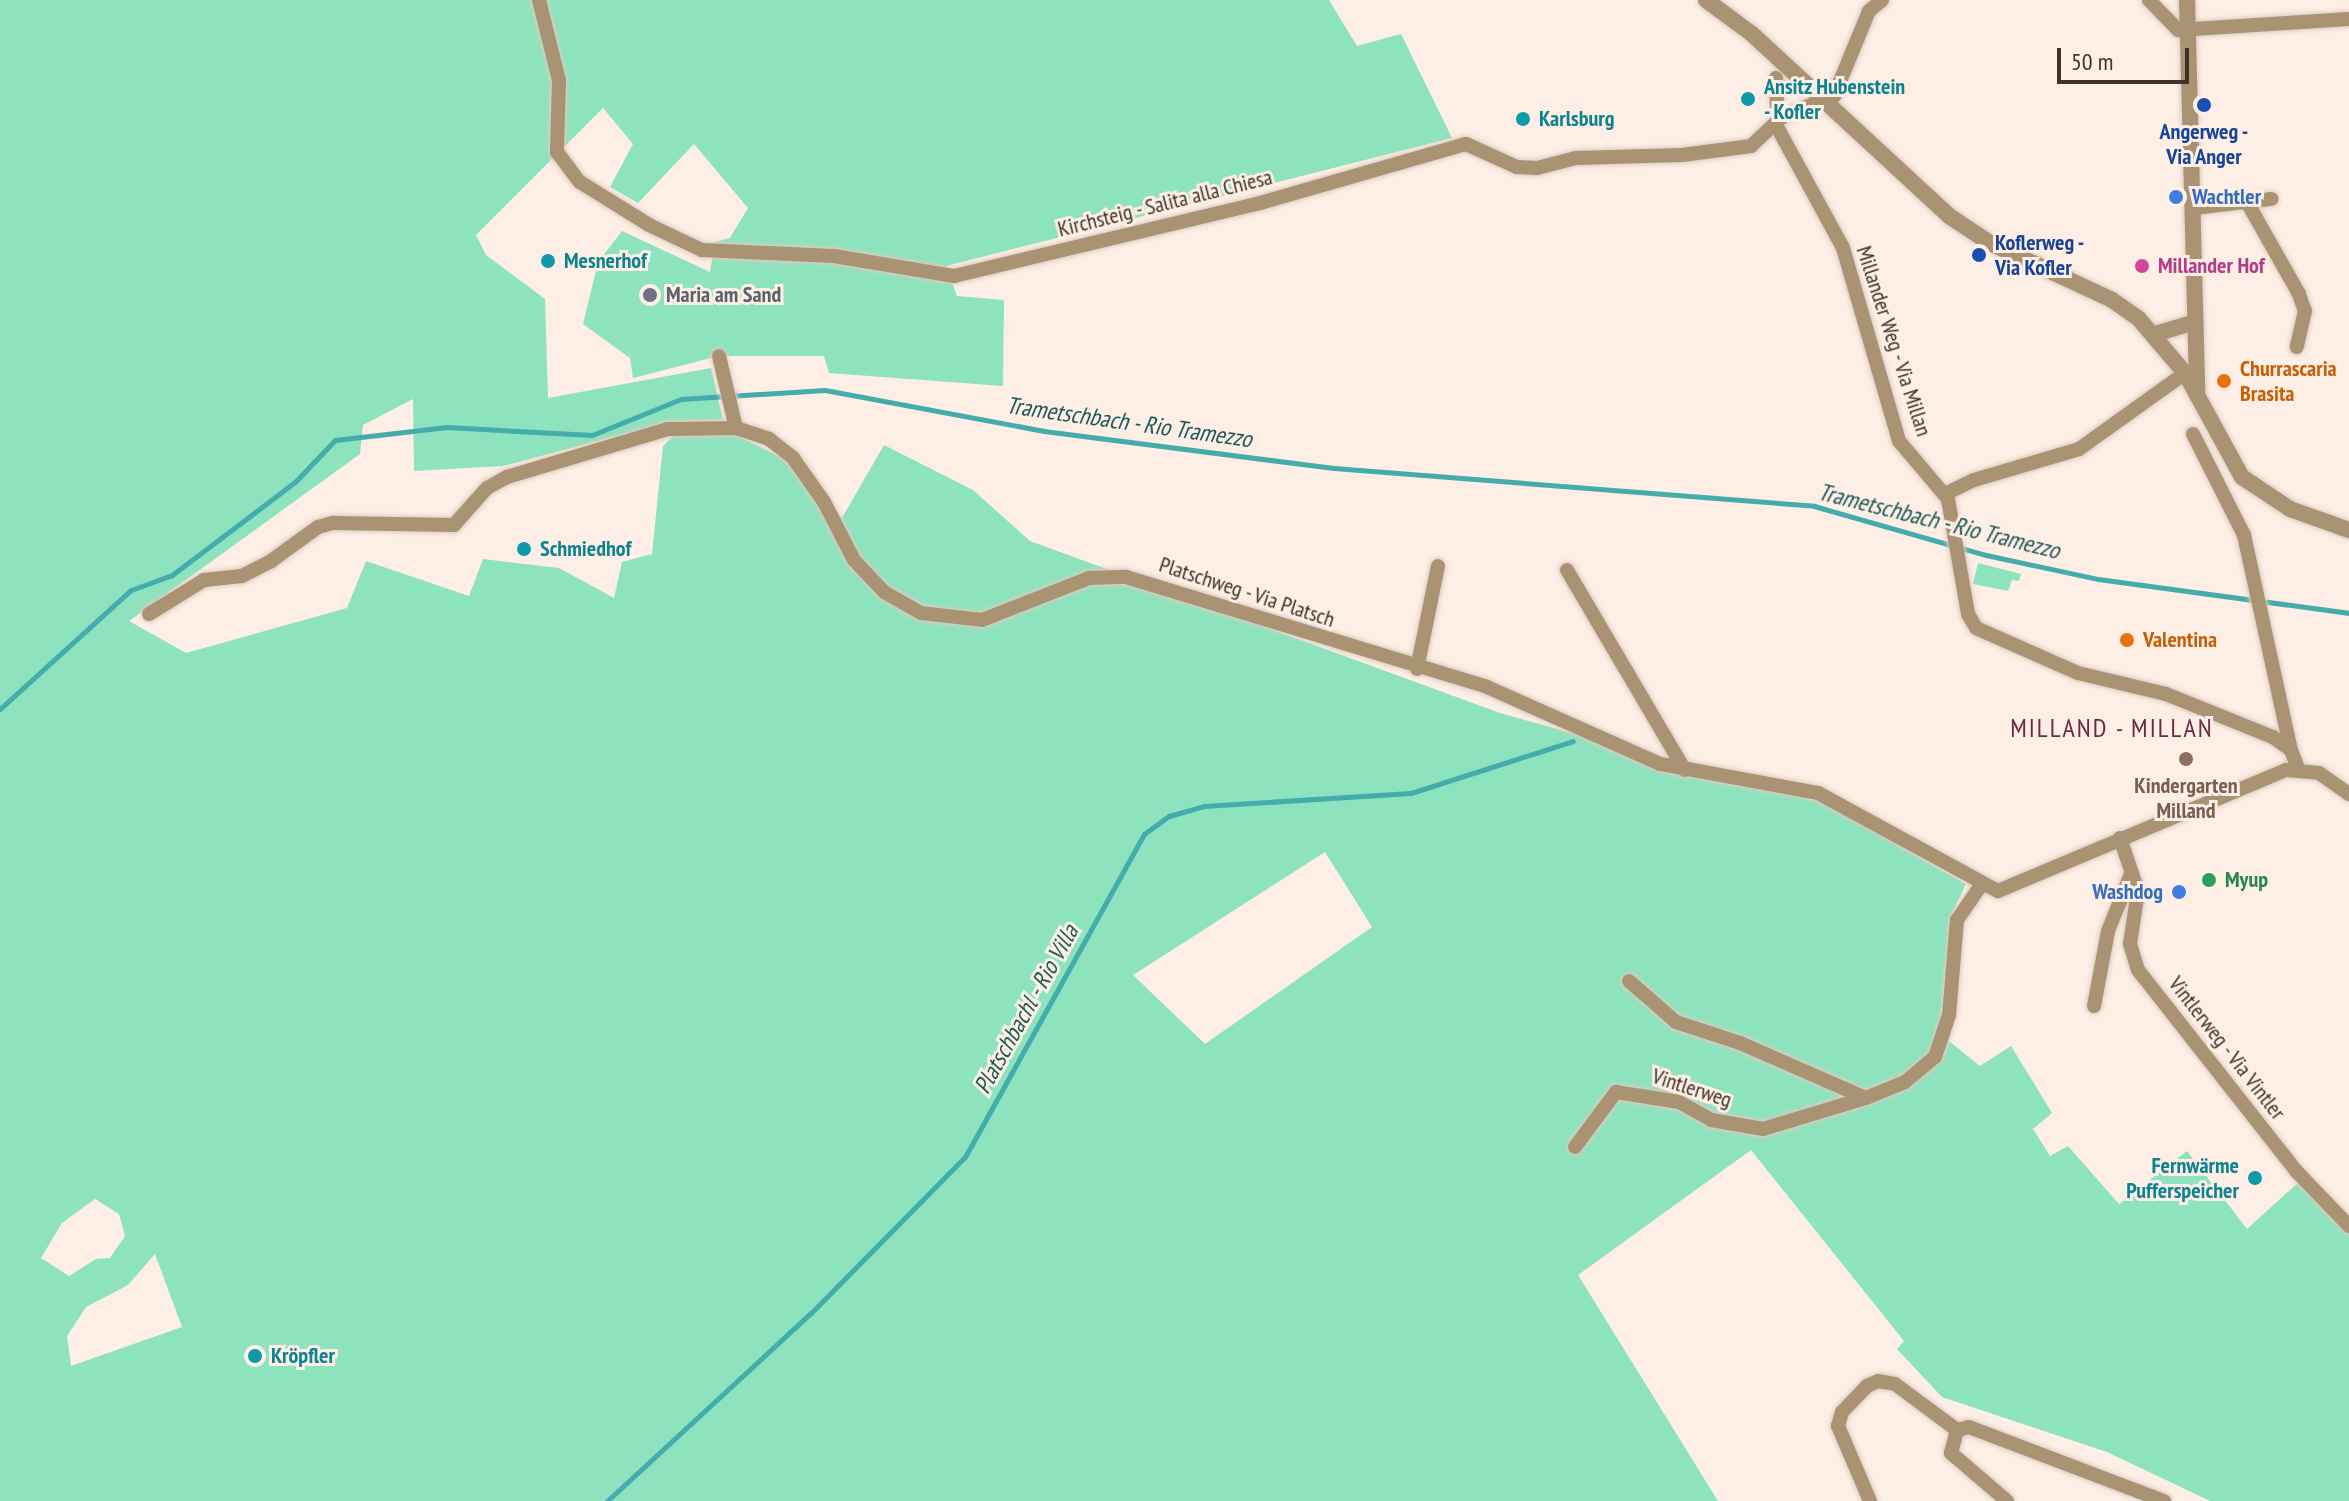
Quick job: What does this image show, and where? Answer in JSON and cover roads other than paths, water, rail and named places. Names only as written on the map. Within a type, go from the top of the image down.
[{"type":"street","name":"Kirchsteig - Salita alla Chiesa","points":[[539,0],[559,80],[556,142],[562,162],[580,182],[649,225],[702,250],[834,256],[954,276],[1260,203],[1466,144],[1517,167],[1537,168],[1576,158],[1682,155],[1751,146],[1780,120],[1823,100]]},
{"type":"street","points":[[1706,0],[1752,34],[1949,216],[2022,260],[2112,300],[2155,334],[2185,373],[2242,477],[2290,509],[2349,530]]},
{"type":"street","points":[[1823,100],[1839,88],[1869,11],[1882,0]]},
{"type":"street","points":[[2149,0],[2178,30],[2349,19]]},
{"type":"street","points":[[2187,0],[2197,397]]},
{"type":"street","points":[[1776,78],[1780,120]]},
{"type":"street","name":"Millander Weg - Via Millan","points":[[1780,120],[1843,248],[1899,441],[1945,494],[1958,561],[1976,628],[2078,673],[2199,705],[2291,750]]},
{"type":"street","points":[[2194,208],[2271,199]]},
{"type":"street","points":[[2247,202],[2302,302],[2297,347]]},
{"type":"street","points":[[2155,334],[2195,322]]},
{"type":"street","points":[[149,614],[204,580],[242,576],[271,561],[318,527],[454,525],[487,488],[507,477],[668,429],[735,422],[719,356]]},
{"type":"street","points":[[1945,494],[1974,480],[2079,449],[2185,373]]},
{"type":"street","name":"Platschweg - Via Platsch","points":[[735,422],[769,439],[793,458],[824,502],[854,560],[884,592],[921,613],[982,620],[1089,578],[1126,577],[1507,695],[1660,764],[1818,793],[1982,884]]},
{"type":"street","points":[[2193,434],[2244,535],[2261,592],[2291,750],[2298,768]]},
{"type":"street","points":[[1417,669],[1438,566]]},
{"type":"street","points":[[1567,570],[1685,770]]},
{"type":"street","points":[[1982,884],[1998,891],[2015,888],[2120,838],[2298,768],[2319,773],[2349,794]]},
{"type":"street","name":"Vintlerweg - Via Vintler","points":[[2120,838],[2138,891],[2130,944],[2138,970],[2298,1173],[2349,1226]]},
{"type":"street","points":[[2094,1006],[2108,931],[2131,874]]},
{"type":"street","name":"Vintlerweg","points":[[1575,1147],[1616,1092],[1679,1102],[1711,1120],[1763,1129],[1866,1098],[1905,1082],[1935,1057],[1949,1015],[1957,920],[1982,884]]},
{"type":"street","points":[[1629,981],[1676,1022],[1740,1043],[1866,1098]]},
{"type":"street","points":[[1870,1501],[1838,1426],[1842,1412],[1867,1386],[1878,1381],[1895,1384],[1957,1430]]},
{"type":"street","points":[[1957,1430],[1969,1427],[2164,1501]]},
{"type":"street","points":[[1957,1430],[1951,1453],[2007,1501]]},
{"type":"waterway","name":"Trametschbach - Rio Tramezzo","points":[[0,709],[131,590],[172,575],[295,482],[335,440],[447,427],[592,435],[681,399],[825,390],[1044,431],[1334,468],[1814,506],[1986,555],[2098,579],[2349,613]]},
{"type":"waterway","name":"Platschbachl - Rio Villa","points":[[607,1501],[811,1313],[965,1157],[1144,834],[1169,816],[1204,806],[1411,793],[1573,741]]},
{"type":"place","name":"Ansitz Hubenstein - Kofler","points":[[1748,99]]},
{"type":"place","name":"Angerweg - Via Anger","points":[[2204,105]]},
{"type":"place","name":"Karlsburg","points":[[1523,119]]},
{"type":"place","name":"Wachtler","points":[[2176,197]]},
{"type":"place","name":"Koflerweg - Via Kofler","points":[[1979,255]]},
{"type":"place","name":"Mesnerhof","points":[[548,261]]},
{"type":"place","name":"Millander Hof","points":[[2142,266]]},
{"type":"place","name":"Maria am Sand","points":[[650,295]]},
{"type":"place","name":"Churrascaria Brasita","points":[[2224,381]]},
{"type":"place","name":"Schmiedhof","points":[[524,549]]},
{"type":"place","name":"Valentina","points":[[2127,640]]},
{"type":"place","name":"Kindergarten Milland","points":[[2186,759]]},
{"type":"place","name":"Myup","points":[[2209,880]]},
{"type":"place","name":"Washdog","points":[[2179,892]]},
{"type":"place","name":"Fernwärme Pufferspeicher","points":[[2255,1178]]},
{"type":"place","name":"Kröpfler","points":[[255,1356]]},
{"type":"district","name":"MILLAND - MILLAN","points":[[2112,728]]}]
